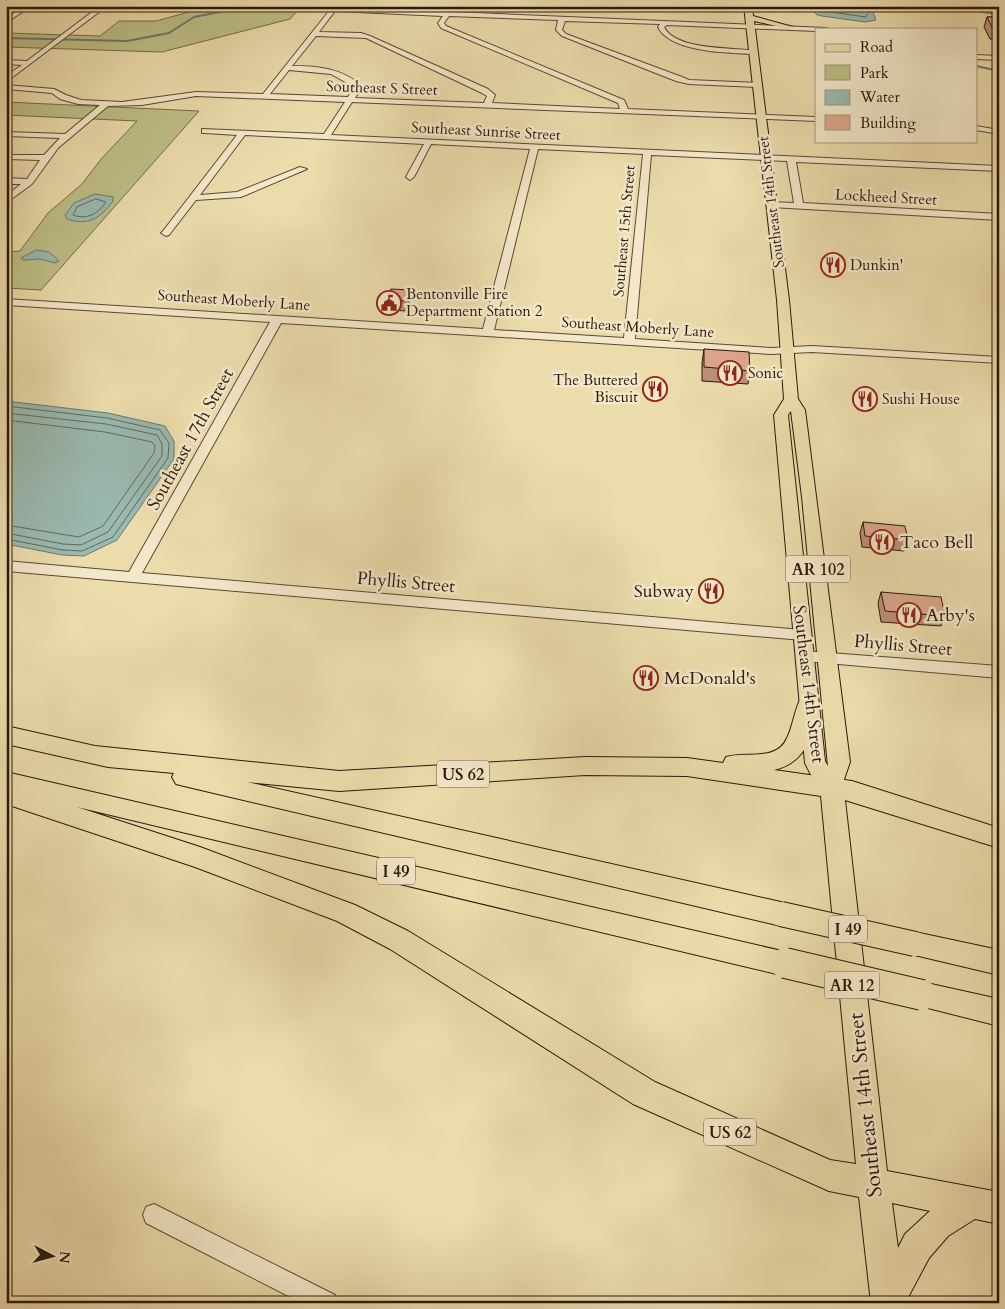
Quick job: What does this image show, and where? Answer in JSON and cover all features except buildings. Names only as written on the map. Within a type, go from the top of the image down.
[{"type":"highway","name":"US 62","points":[[95,755],[287,777],[339,781],[585,766],[687,767],[764,763],[786,757],[794,750],[799,741],[808,706]]},
{"type":"highway","name":"I 49","points":[[6,735],[318,809],[999,964]]},
{"type":"highway","name":"US 62","points":[[687,767],[832,788]]},
{"type":"highway","name":"I 49","points":[[6,781],[999,1013]]},
{"type":"highway","points":[[832,788],[852,791],[999,838]]},
{"type":"highway","name":"Southeast 14th Street","points":[[832,788],[873,1182],[888,1301]]},
{"type":"highway","name":"US 62","points":[[6,794],[200,858],[346,913],[399,940],[644,1093],[828,1175],[873,1182]]},
{"type":"highway","points":[[873,1182],[985,1205]]},
{"type":"highway","points":[[888,1301],[917,1246],[937,1225],[985,1205]]},
{"type":"main road","name":"Southeast 14th Street","points":[[748,6],[772,204],[791,399],[798,410],[829,658],[840,762],[832,788]]},
{"type":"main road","points":[[750,22],[789,27]]},
{"type":"main road","points":[[752,40],[776,29],[789,27]]},
{"type":"main road","name":"Southeast 14th Street","points":[[791,399],[781,415],[808,706],[815,763],[832,788]]},
{"type":"street","points":[[7,21],[28,6]]},
{"type":"street","points":[[6,80],[104,6]]},
{"type":"street","points":[[451,6],[441,23],[443,26],[621,102],[625,112]]},
{"type":"street","points":[[297,8],[666,22],[750,22]]},
{"type":"street","points":[[264,96],[312,34],[334,10]]},
{"type":"street","points":[[562,18],[559,30],[564,35],[679,79],[689,82],[757,85]]},
{"type":"street","points":[[666,22],[661,27],[664,33],[692,45],[710,51],[753,52]]},
{"type":"street","points":[[789,27],[815,28]]},
{"type":"street","points":[[312,34],[362,35],[368,37],[485,91],[490,95],[486,106]]},
{"type":"street","points":[[978,57],[999,58]]},
{"type":"street","points":[[6,62],[29,63]]},
{"type":"street","points":[[286,68],[324,69],[345,77],[358,87],[326,137]]},
{"type":"street","name":"Southeast S Street","points":[[6,87],[54,90],[72,100],[106,103],[142,103],[196,94],[815,119]]},
{"type":"street","points":[[6,200],[29,182],[46,158],[67,136],[106,103]]},
{"type":"street","points":[[978,128],[999,133]]},
{"type":"street","name":"Southeast Sunrise Street","points":[[205,132],[999,168]]},
{"type":"street","points":[[978,132],[999,133]]},
{"type":"street","points":[[166,233],[243,133]]},
{"type":"street","points":[[6,134],[67,136]]},
{"type":"street","points":[[410,178],[428,143]]},
{"type":"street","points":[[488,332],[535,147]]},
{"type":"street","name":"Southeast 15th Street","points":[[629,342],[647,152]]},
{"type":"street","points":[[6,157],[46,158]]},
{"type":"street","points":[[792,159],[799,206]]},
{"type":"street","points":[[193,198],[238,195],[302,169]]},
{"type":"street","points":[[6,182],[29,182]]},
{"type":"street","name":"Lockheed Street","points":[[772,204],[999,217]]},
{"type":"street","name":"Southeast Moberly Lane","points":[[6,302],[629,342],[999,360]]},
{"type":"street","name":"Southeast 17th Street","points":[[133,576],[278,318]]},
{"type":"street","name":"Phyllis Street","points":[[6,566],[802,635]]},
{"type":"street","name":"Phyllis Street","points":[[804,656],[999,672]]},
{"type":"street","points":[[154,1215],[327,1303]]},
{"type":"green space","points":[[211,6],[302,6],[290,19],[162,52],[6,47],[6,33],[100,36],[119,21],[156,21]]},
{"type":"green space","points":[[6,102],[199,111],[41,290],[6,288],[6,252],[20,251],[48,213],[82,184],[102,158],[137,121],[6,115]]},
{"type":"water","points":[[809,6],[943,6],[934,9],[878,10],[873,12],[876,20],[865,22],[817,15]]},
{"type":"water","points":[[95,194],[113,197],[113,201],[93,219],[81,222],[67,219],[65,215],[74,203]]},
{"type":"water","points":[[36,250],[49,252],[59,261],[55,263],[40,259],[23,260],[21,258]]},
{"type":"water","points":[[6,401],[108,413],[165,426],[174,441],[174,459],[117,540],[84,556],[62,555],[6,544]]},
{"type":"waterway","points":[[6,38],[127,41],[169,33],[194,17],[251,6]]},
{"type":"waterway","points":[[970,6],[982,12],[999,14]]},
{"type":"waterway","points":[[978,66],[999,71]]},
{"type":"place","name":"Dunkin'","points":[[833,265]]},
{"type":"place","name":"Bentonville Fire Department Station 2","points":[[389,303]]},
{"type":"place","name":"Sonic","points":[[730,373]]},
{"type":"place","name":"The Buttered Biscuit","points":[[655,389]]},
{"type":"place","name":"Sushi House","points":[[865,399]]},
{"type":"place","name":"Taco Bell","points":[[882,542]]},
{"type":"place","name":"Subway","points":[[711,591]]},
{"type":"place","name":"Arby's","points":[[909,615]]},
{"type":"place","name":"McDonald's","points":[[646,678]]}]
